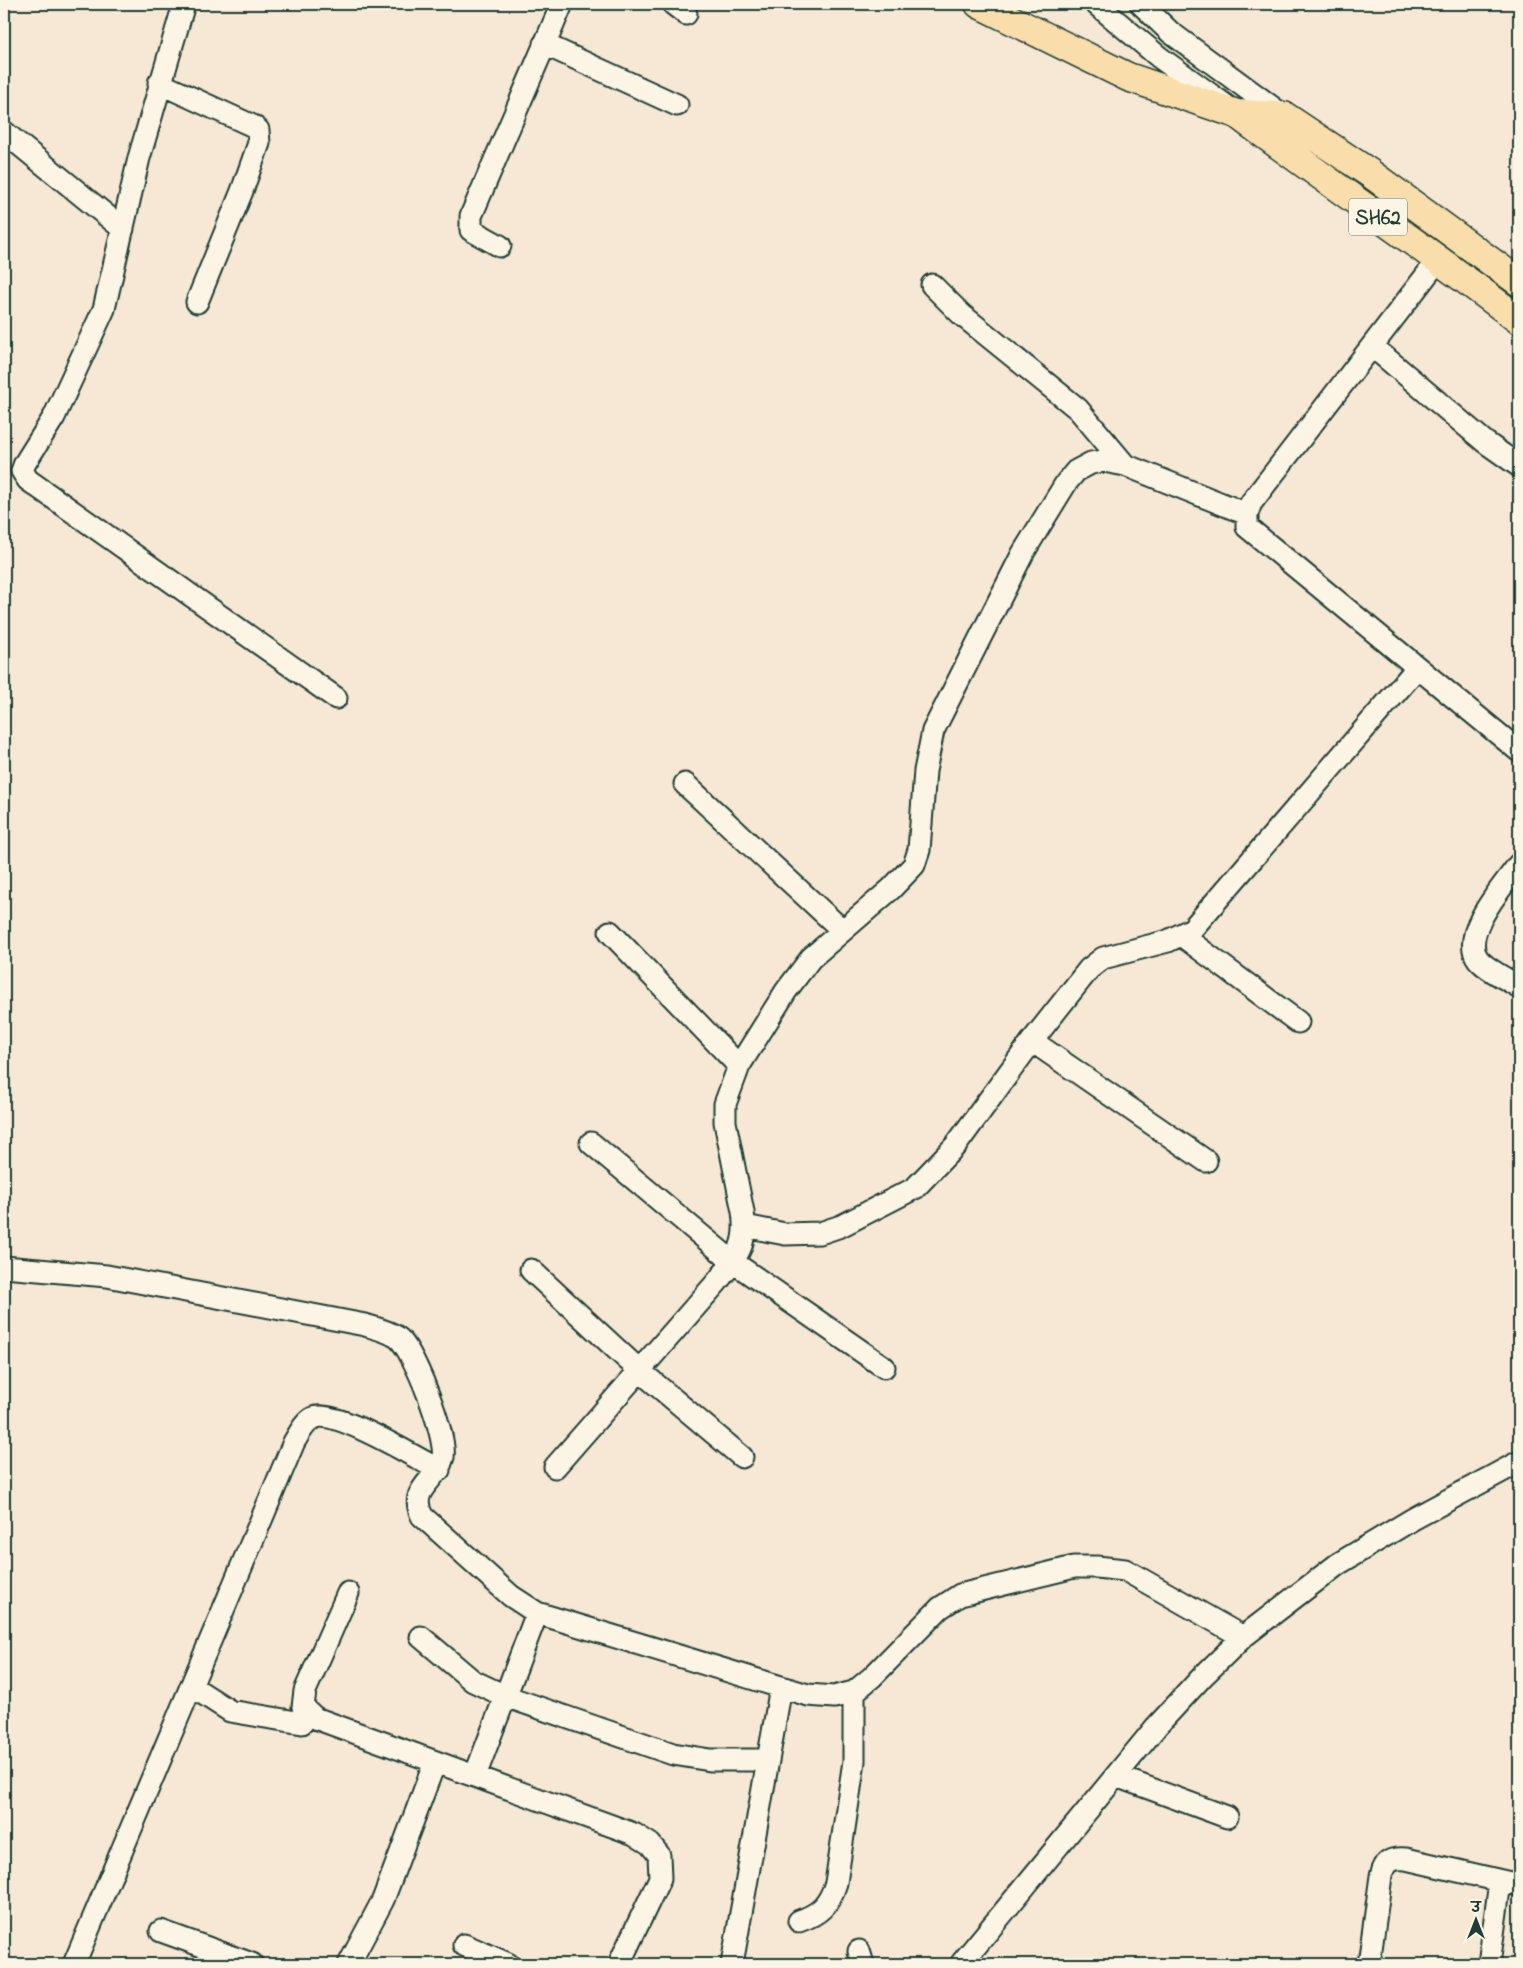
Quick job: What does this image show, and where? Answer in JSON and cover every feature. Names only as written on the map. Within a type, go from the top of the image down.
[{"type":"main road","name":"SH62","points":[[979,4],[1128,77],[1237,114],[1284,116],[1371,174],[1519,282]]},
{"type":"main road","name":"SH62","points":[[1237,114],[1314,171],[1440,259],[1519,320]]},
{"type":"street","points":[[184,4],[159,83],[139,158],[100,320],[54,417],[25,463],[23,474],[36,486],[336,698]]},
{"type":"street","points":[[500,246],[471,230],[471,216],[562,4]]},
{"type":"street","points":[[1096,4],[1159,57],[1237,114]]},
{"type":"street","points":[[1141,4],[1170,32],[1284,116]]},
{"type":"street","points":[[544,44],[677,105]]},
{"type":"street","points":[[159,83],[253,126],[259,135],[259,143],[242,191],[197,302]]},
{"type":"street","points":[[4,132],[123,229]]},
{"type":"street","points":[[1440,259],[1251,503],[1247,514],[1247,527],[1256,537],[1519,751]]},
{"type":"street","points":[[932,285],[962,315],[1078,409],[1125,465]]},
{"type":"street","points":[[1372,346],[1485,442],[1519,466]]},
{"type":"street","points":[[555,1467],[733,1262],[743,1245],[745,1226],[725,1122],[725,1104],[739,1066],[799,972],[824,944],[891,889],[914,864],[919,850],[925,771],[933,731],[1023,554],[1066,482],[1076,471],[1091,463],[1104,461],[1125,465],[1247,514]]},
{"type":"street","points":[[745,1226],[785,1234],[820,1233],[840,1226],[915,1188],[956,1146],[1075,985],[1103,958],[1168,941],[1192,929],[1417,668]]},
{"type":"street","points":[[685,784],[842,930]]},
{"type":"street","points":[[1519,864],[1483,915],[1474,932],[1473,948],[1478,958],[1519,987]]},
{"type":"street","points":[[610,932],[739,1066]]},
{"type":"street","points":[[1181,936],[1298,1022]]},
{"type":"street","points":[[1032,1041],[1206,1161]]},
{"type":"street","points":[[591,1143],[733,1262],[884,1367]]},
{"type":"street","points":[[4,1267],[107,1276],[365,1325],[398,1338],[409,1351],[418,1370],[443,1440],[443,1454],[439,1470],[418,1494],[417,1506],[422,1516],[511,1596],[537,1613],[781,1687],[808,1695],[834,1697],[854,1692],[872,1677],[940,1608],[960,1595],[1074,1567],[1125,1570],[1243,1637]]},
{"type":"street","points":[[531,1270],[640,1371],[742,1457]]},
{"type":"street","points":[[74,1964],[294,1442],[302,1428],[314,1418],[329,1417],[347,1422],[439,1470]]},
{"type":"street","points":[[960,1964],[1116,1776],[1203,1676],[1243,1637],[1338,1564],[1413,1518],[1519,1462]]},
{"type":"street","points":[[348,1593],[305,1691],[303,1707],[315,1718],[634,1834],[650,1844],[659,1855],[660,1878],[623,1963]]},
{"type":"street","points":[[475,1776],[537,1613]]},
{"type":"street","points":[[421,1637],[473,1681],[505,1696],[673,1754],[710,1760],[768,1760]]},
{"type":"street","points":[[191,1686],[230,1711],[302,1723]]},
{"type":"street","points":[[732,1964],[781,1687]]},
{"type":"street","points":[[799,1921],[814,1916],[824,1909],[832,1898],[836,1884],[854,1761],[854,1692]]},
{"type":"street","points":[[349,1964],[383,1900],[435,1762]]},
{"type":"street","points":[[1116,1776],[1227,1817]]},
{"type":"street","points":[[1369,1964],[1380,1876],[1384,1864],[1392,1858],[1406,1859],[1510,1884],[1489,1964]]},
{"type":"street","points":[[161,1931],[252,1964]]},
{"type":"street","points":[[464,1945],[508,1964]]}]
